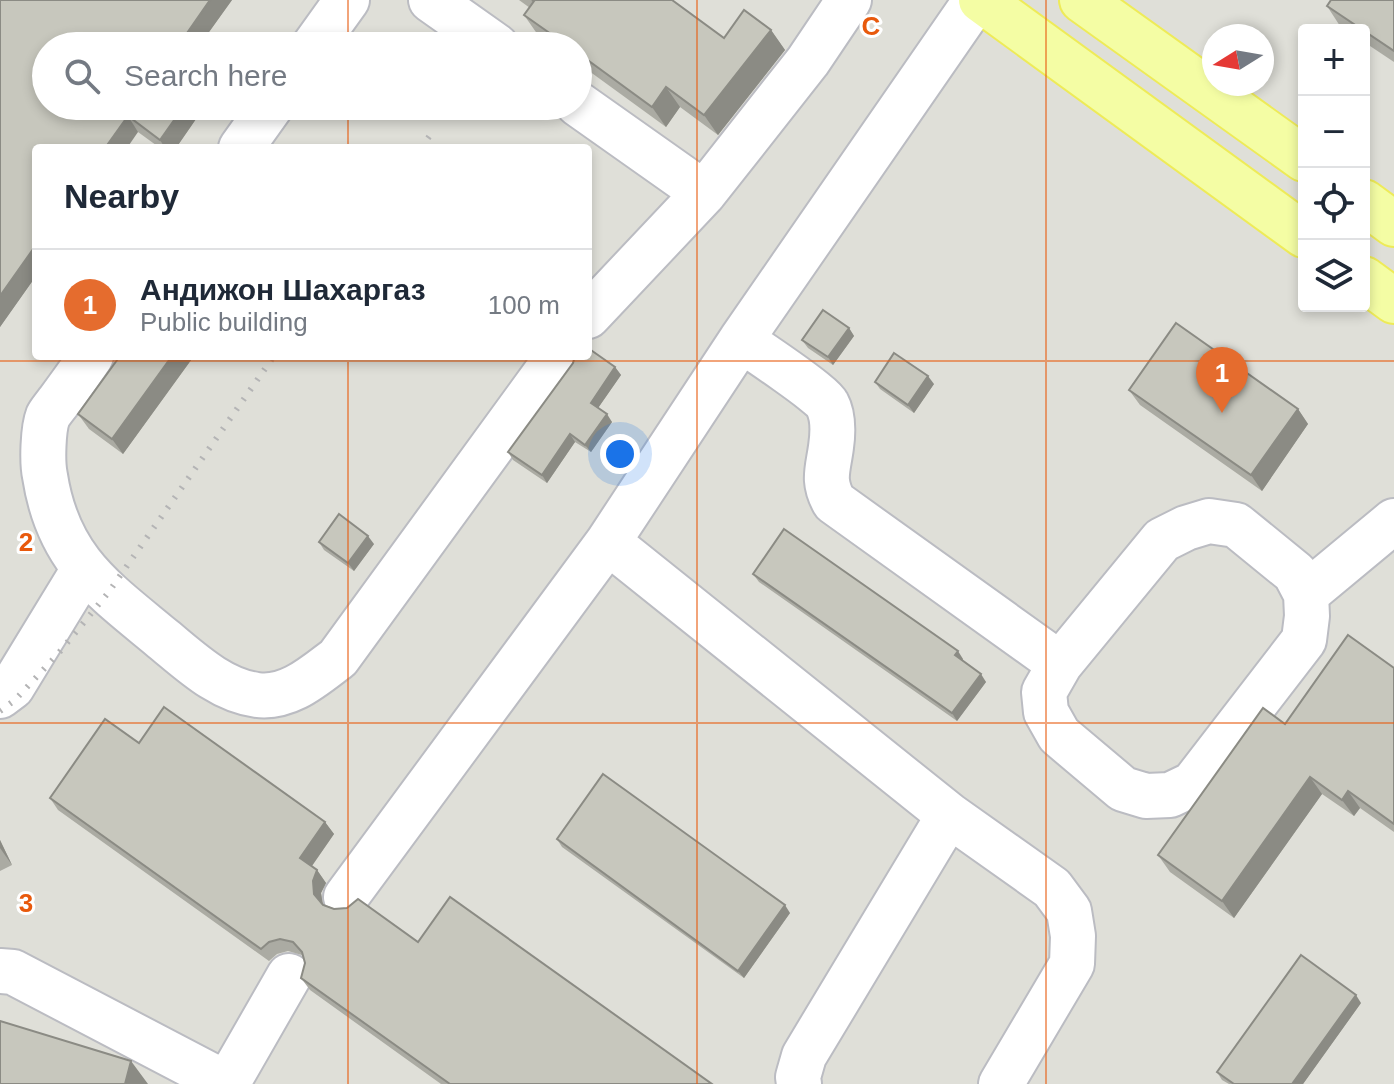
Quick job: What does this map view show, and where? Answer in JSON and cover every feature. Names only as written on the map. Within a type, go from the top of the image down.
[{"type":"main road","points":[[979,0],[1298,231]]},
{"type":"main road","points":[[1082,0],[1298,155]]},
{"type":"main road","points":[[1370,206],[1394,224]]},
{"type":"main road","points":[[1370,283],[1394,301]]},
{"type":"lane","points":[[324,32],[347,0]]},
{"type":"lane","points":[[431,0],[476,32]]},
{"type":"lane","points":[[592,312],[704,193],[808,61],[849,0]]},
{"type":"lane","points":[[346,897],[608,542],[741,340],[979,0]]},
{"type":"lane","points":[[592,114],[704,193]]},
{"type":"lane","points":[[244,144],[261,120]]},
{"type":"lane","points":[[741,340],[826,401],[833,421],[825,476],[827,491],[834,502],[1060,664]]},
{"type":"lane","points":[[88,360],[48,416],[42,460],[48,499],[60,533],[84,569],[108,593],[197,667],[233,689],[258,695],[279,694],[307,682],[338,658],[555,360]]},
{"type":"lane","points":[[1209,521],[1236,525],[1295,573],[1306,594],[1304,640],[1193,784],[1170,795],[1146,796],[1123,789],[1059,735],[1046,712],[1044,692],[1060,664],[1162,540],[1197,524],[1209,521]]},
{"type":"lane","points":[[1306,594],[1394,521]]},
{"type":"lane","points":[[608,542],[949,815],[1052,888],[1069,911],[1073,936],[1072,964],[1001,1084]]},
{"type":"lane","points":[[0,696],[12,687],[84,569]]},
{"type":"lane","points":[[799,1084],[804,1056],[949,815]]},
{"type":"lane","points":[[0,971],[13,972],[227,1084],[289,976]]},
{"type":"shaded area","points":[[0,0],[1394,0],[1394,1084],[0,1084]]},
{"type":"building","points":[[0,0],[210,0],[188,32],[32,32],[32,120],[125,120],[108,144],[32,144],[32,251],[0,296]]},
{"type":"building","points":[[672,0],[724,38],[744,10],[771,30],[704,115],[666,87],[652,107],[592,63],[592,32],[548,32],[524,15],[534,1]]},
{"type":"building","points":[[1331,0],[1394,0],[1394,51],[1370,35],[1370,24],[1354,24],[1327,6]]},
{"type":"building","points":[[133,120],[174,120],[160,140]]},
{"type":"building","points":[[823,310],[849,328],[828,357],[802,340]]},
{"type":"building","points":[[1176,323],[1298,409],[1251,475],[1129,390]]},
{"type":"building","points":[[592,351],[615,367],[591,403],[607,414],[585,445],[570,434],[542,475],[508,452],[574,360],[592,360]]},
{"type":"building","points":[[894,353],[928,376],[908,405],[875,382]]},
{"type":"building","points":[[117,360],[169,360],[112,439],[78,414]]},
{"type":"building","points":[[339,514],[368,536],[348,563],[319,542]]},
{"type":"building","points":[[784,529],[958,651],[955,655],[981,674],[952,713],[753,574]]},
{"type":"building","points":[[1348,635],[1394,668],[1394,824],[1348,791],[1342,800],[1310,777],[1222,901],[1158,855],[1263,708],[1285,724]]},
{"type":"building","points":[[164,707],[325,822],[300,858],[317,870],[313,881],[314,894],[323,905],[334,909],[347,908],[358,899],[418,942],[450,897],[712,1084],[450,1084],[301,978],[305,963],[302,952],[293,942],[280,939],[269,942],[261,949],[50,798],[105,719],[139,743]]},
{"type":"building","points":[[603,774],[785,905],[738,971],[557,839]]},
{"type":"building","points":[[1301,955],[1356,995],[1292,1084],[1234,1084],[1217,1072]]},
{"type":"building","points":[[0,1021],[131,1061],[125,1084],[0,1084]]},
{"type":"railway","points":[[424,144],[433,131]]},
{"type":"railway","points":[[0,711],[15,700],[57,655],[108,593],[271,360]]},
{"type":"place","name":"Андижон Шахаргаз","points":[[1222,413]]}]
